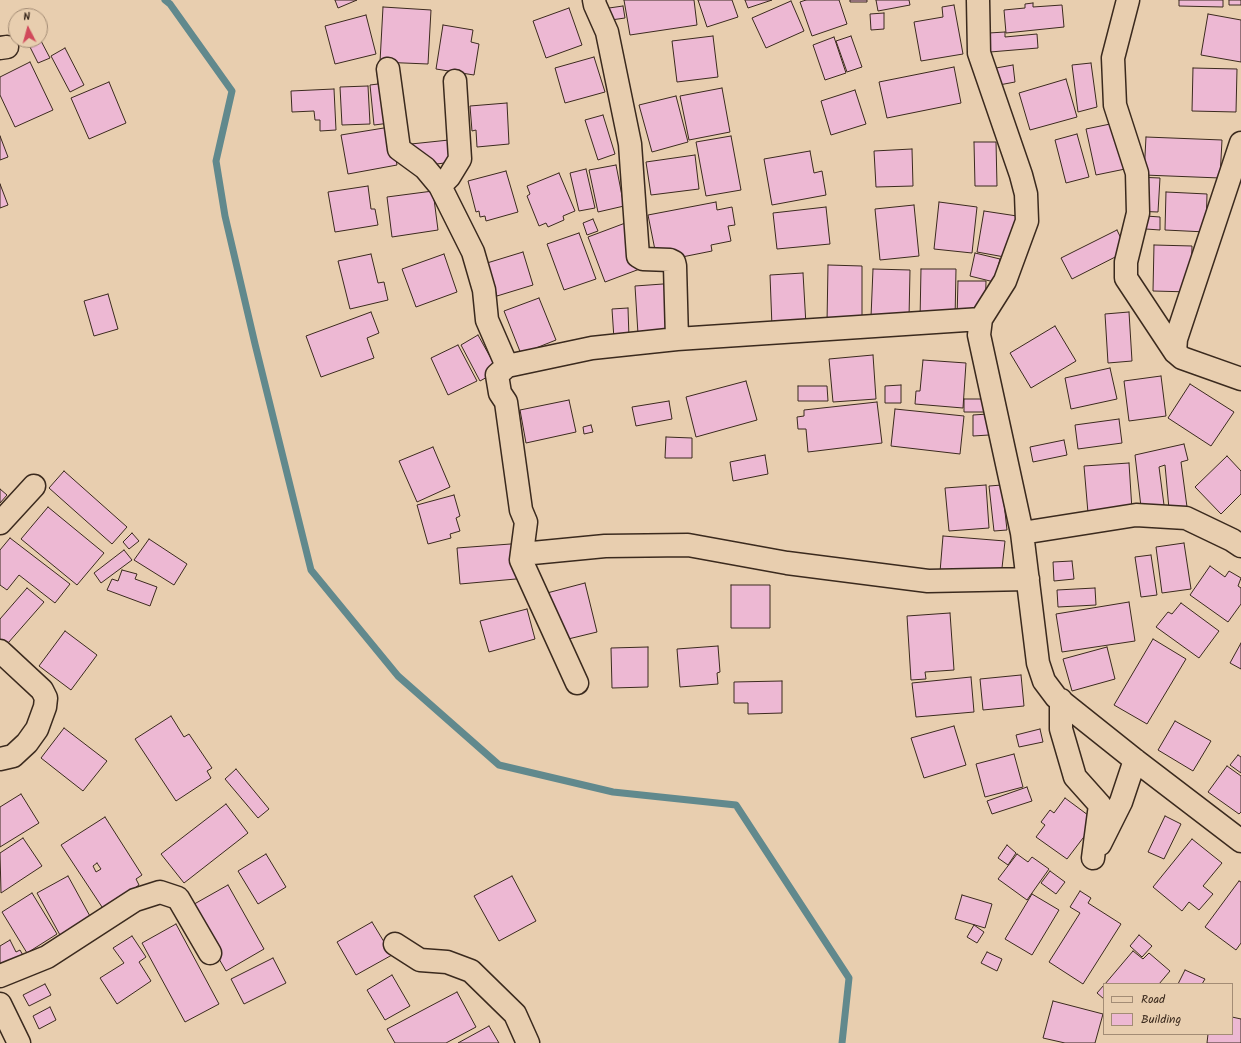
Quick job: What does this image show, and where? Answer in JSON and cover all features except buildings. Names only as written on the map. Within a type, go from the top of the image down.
[{"type":"street","points":[[594,0],[607,32],[630,144],[638,256],[643,259],[670,260],[674,262],[677,339]]},
{"type":"street","points":[[978,0],[979,53],[1026,194],[1027,221],[1005,281],[981,319],[979,335],[1022,533],[1038,663],[1044,681],[1056,697],[1241,841]]},
{"type":"street","points":[[1128,0],[1113,58],[1115,105],[1137,173],[1138,213],[1126,262],[1126,278],[1175,352],[1182,358],[1241,379]]},
{"type":"street","points":[[388,69],[400,150],[426,168],[440,186],[473,252],[484,290],[487,320],[507,366]]},
{"type":"street","points":[[440,186],[449,177],[460,159],[455,81]]},
{"type":"street","points":[[1175,352],[1176,339],[1241,143]]},
{"type":"street","points":[[577,684],[521,560],[526,522],[521,510],[506,402],[500,394],[497,375],[507,366],[592,348],[677,339],[981,319]]},
{"type":"street","points":[[0,523],[34,486]]},
{"type":"street","points":[[1022,533],[1136,515],[1186,518],[1232,540],[1241,546]]},
{"type":"street","points":[[522,554],[605,546],[688,545],[787,563],[928,581],[1028,579]]},
{"type":"street","points":[[0,651],[42,690],[46,698],[45,706],[37,729],[27,743],[13,756],[0,759]]},
{"type":"street","points":[[1060,700],[1061,729],[1075,777],[1100,805],[1093,858],[1121,802],[1135,760]]},
{"type":"street","points":[[0,976],[47,958],[135,900],[160,892],[178,898],[210,953]]},
{"type":"street","points":[[395,944],[420,960],[447,962],[471,971],[515,1014],[528,1043]]},
{"type":"street","points":[[0,1004],[19,1043]]},
{"type":"waterway","points":[[165,0],[170,4],[232,91],[216,161],[225,216],[311,570],[398,676],[499,765],[613,792],[736,805],[849,978],[842,1043]]}]
